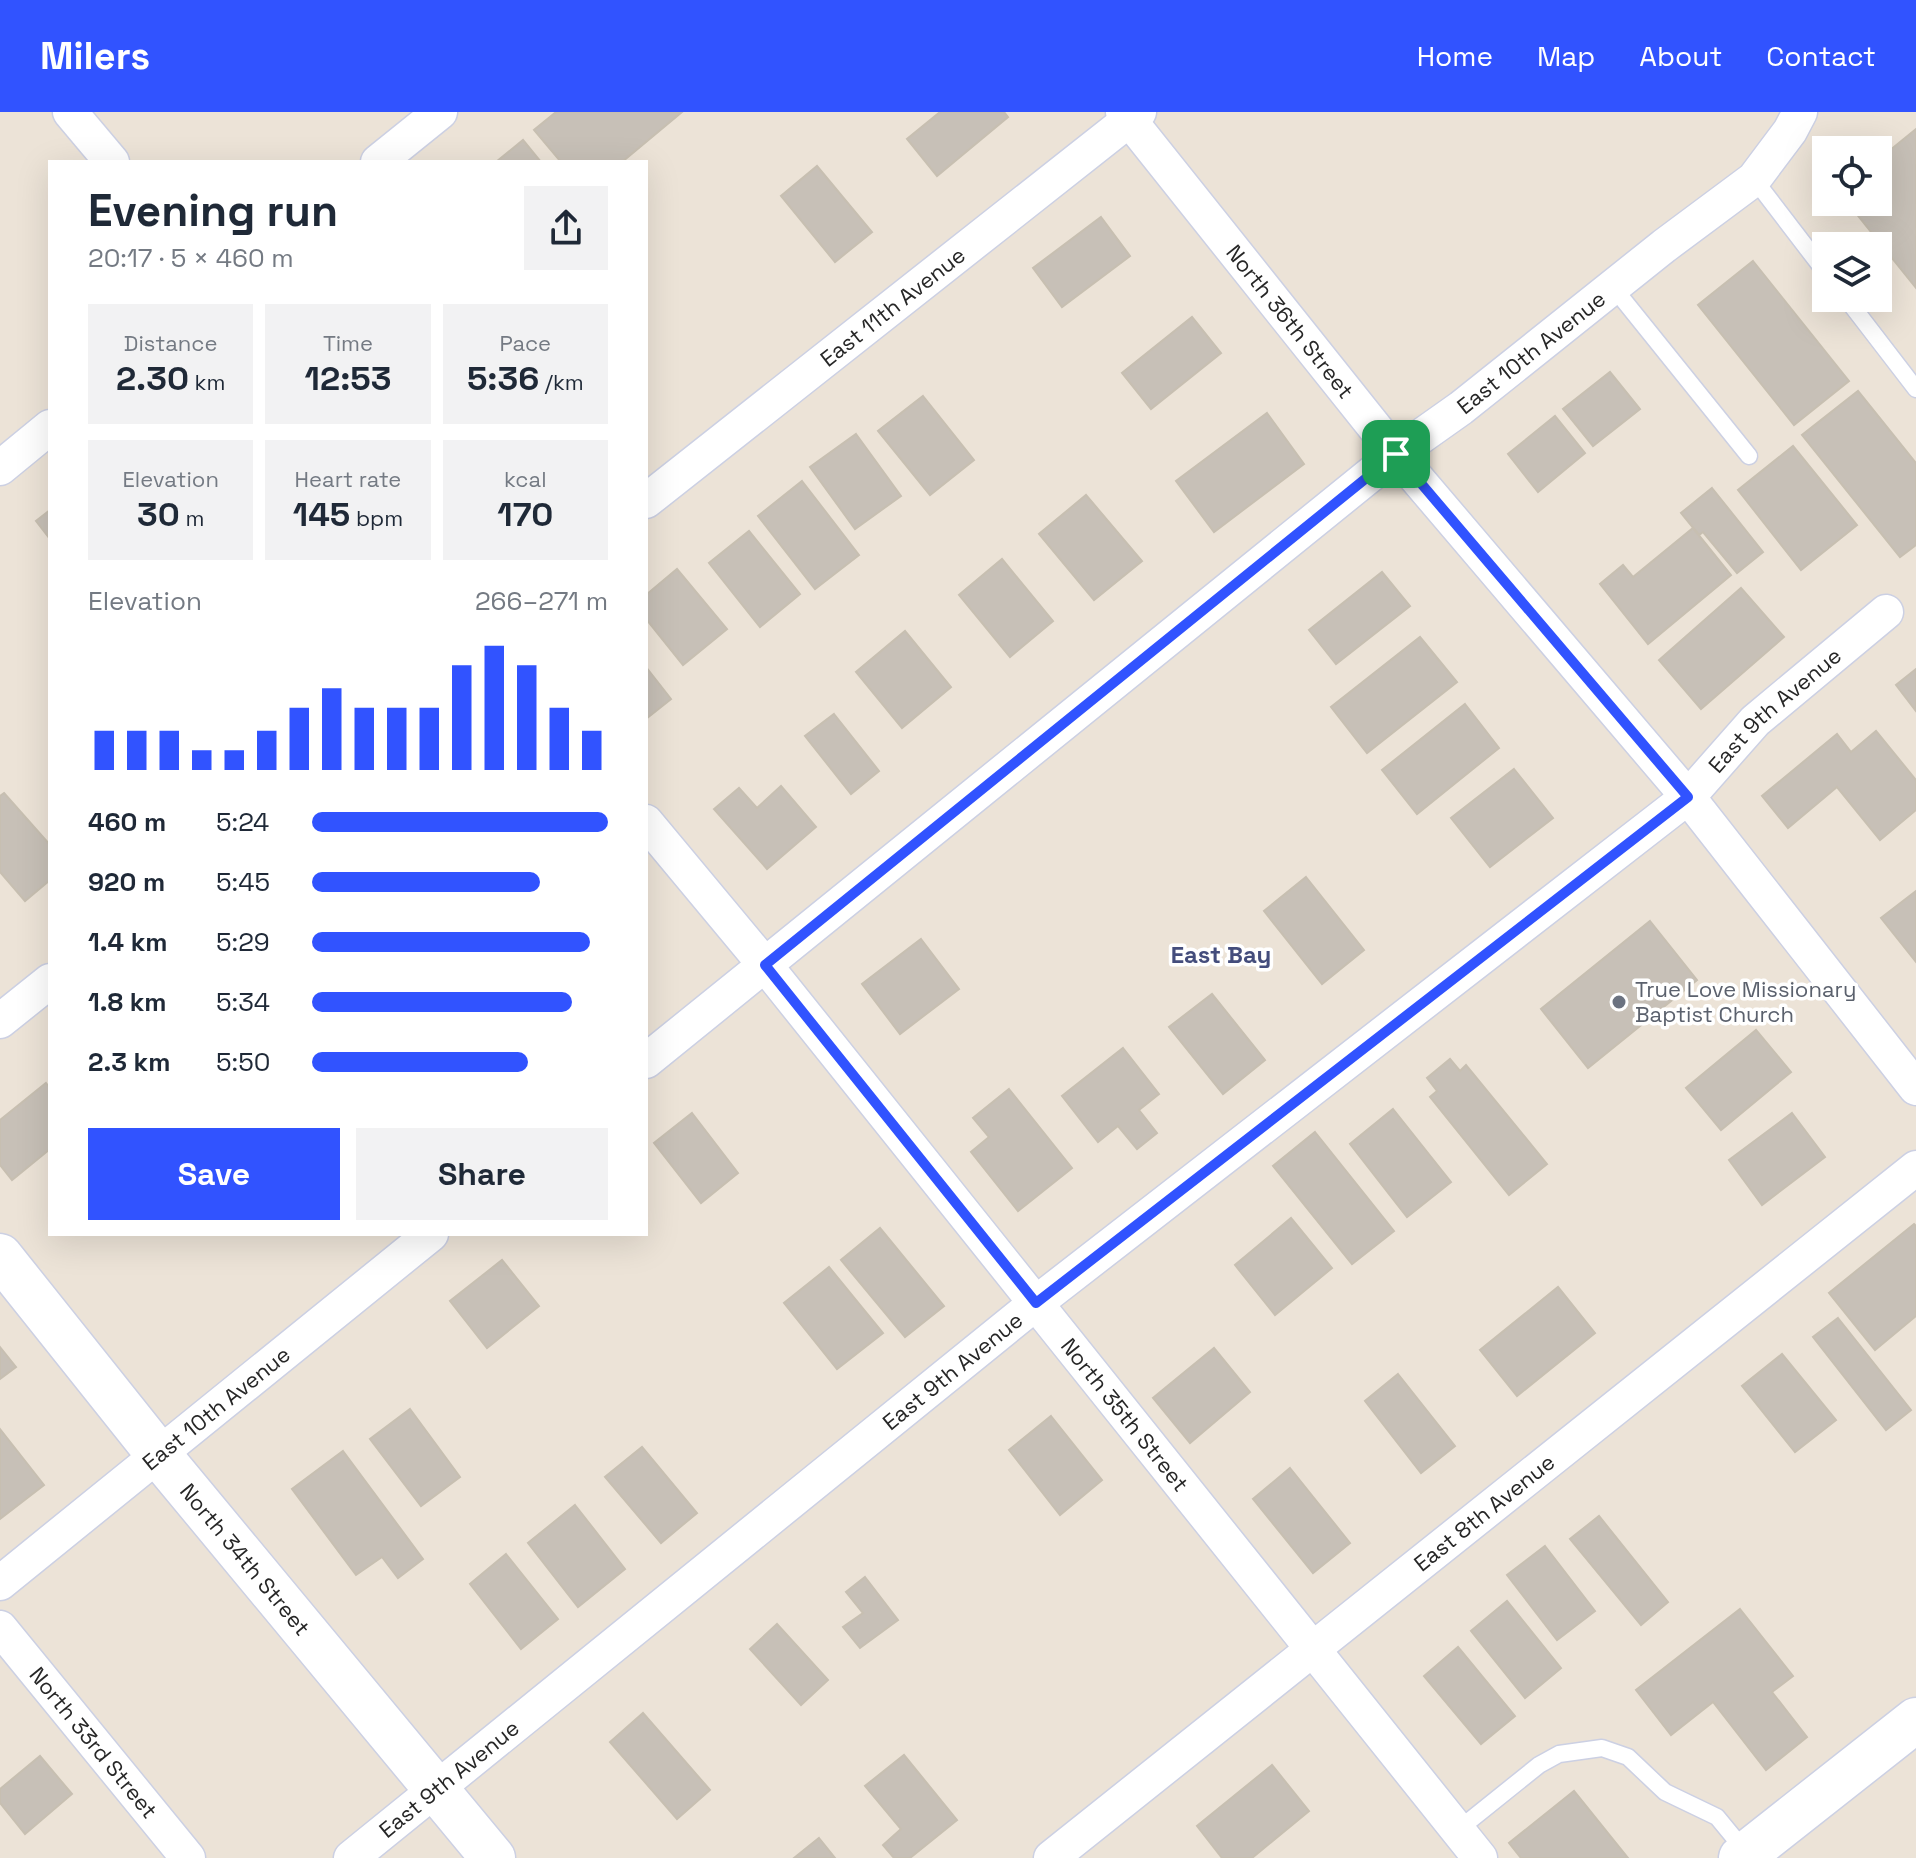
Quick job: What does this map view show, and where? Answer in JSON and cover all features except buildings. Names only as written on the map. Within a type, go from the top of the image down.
[{"type":"street","points":[[70,112],[110,160]]},
{"type":"street","points":[[380,160],[440,112]]},
{"type":"street","name":"East 10th Avenue","points":[[648,1059],[1396,454],[1461,408],[1754,179],[1790,131],[1800,112]]},
{"type":"street","name":"North 36th Street","points":[[1131,115],[1396,454],[1688,797],[1916,1088]]},
{"type":"street","name":"East 11th Avenue","points":[[648,499],[1131,115]]},
{"type":"street","points":[[0,468],[48,429]]},
{"type":"street","name":"East 9th Avenue","points":[[351,1858],[1036,1303],[1688,797],[1755,721],[1886,612]]},
{"type":"street","name":"North 35th Street","points":[[648,824],[765,965],[1480,1858]]},
{"type":"street","points":[[0,1021],[48,983]]},
{"type":"street","name":"East 8th Avenue","points":[[1051,1858],[1916,1168]]},
{"type":"street","name":"East 10th Avenue","points":[[0,1583],[429,1236]]},
{"type":"street","name":"North 34th Street","points":[[0,1256],[158,1454],[493,1858]]},
{"type":"street","name":"North 33rd Street","points":[[0,1628],[188,1858]]},
{"type":"street","points":[[1744,1856],[1916,1720]]},
{"type":"lane","points":[[1754,179],[1812,255]]},
{"type":"lane","points":[[1613,287],[1749,456]]},
{"type":"lane","points":[[1857,312],[1916,389]]},
{"type":"lane","points":[[1458,1830],[1539,1765],[1559,1754],[1602,1748],[1628,1757],[1665,1792],[1717,1817],[1744,1856]]},
{"type":"place","name":"True Love Missionary Baptist Church","points":[[1619,1002]]},
{"type":"district","name":"East Bay","points":[[1221,955]]},
{"type":"route","points":[[1396,454],[1688,797],[1036,1303],[765,965],[1396,454]]}]
